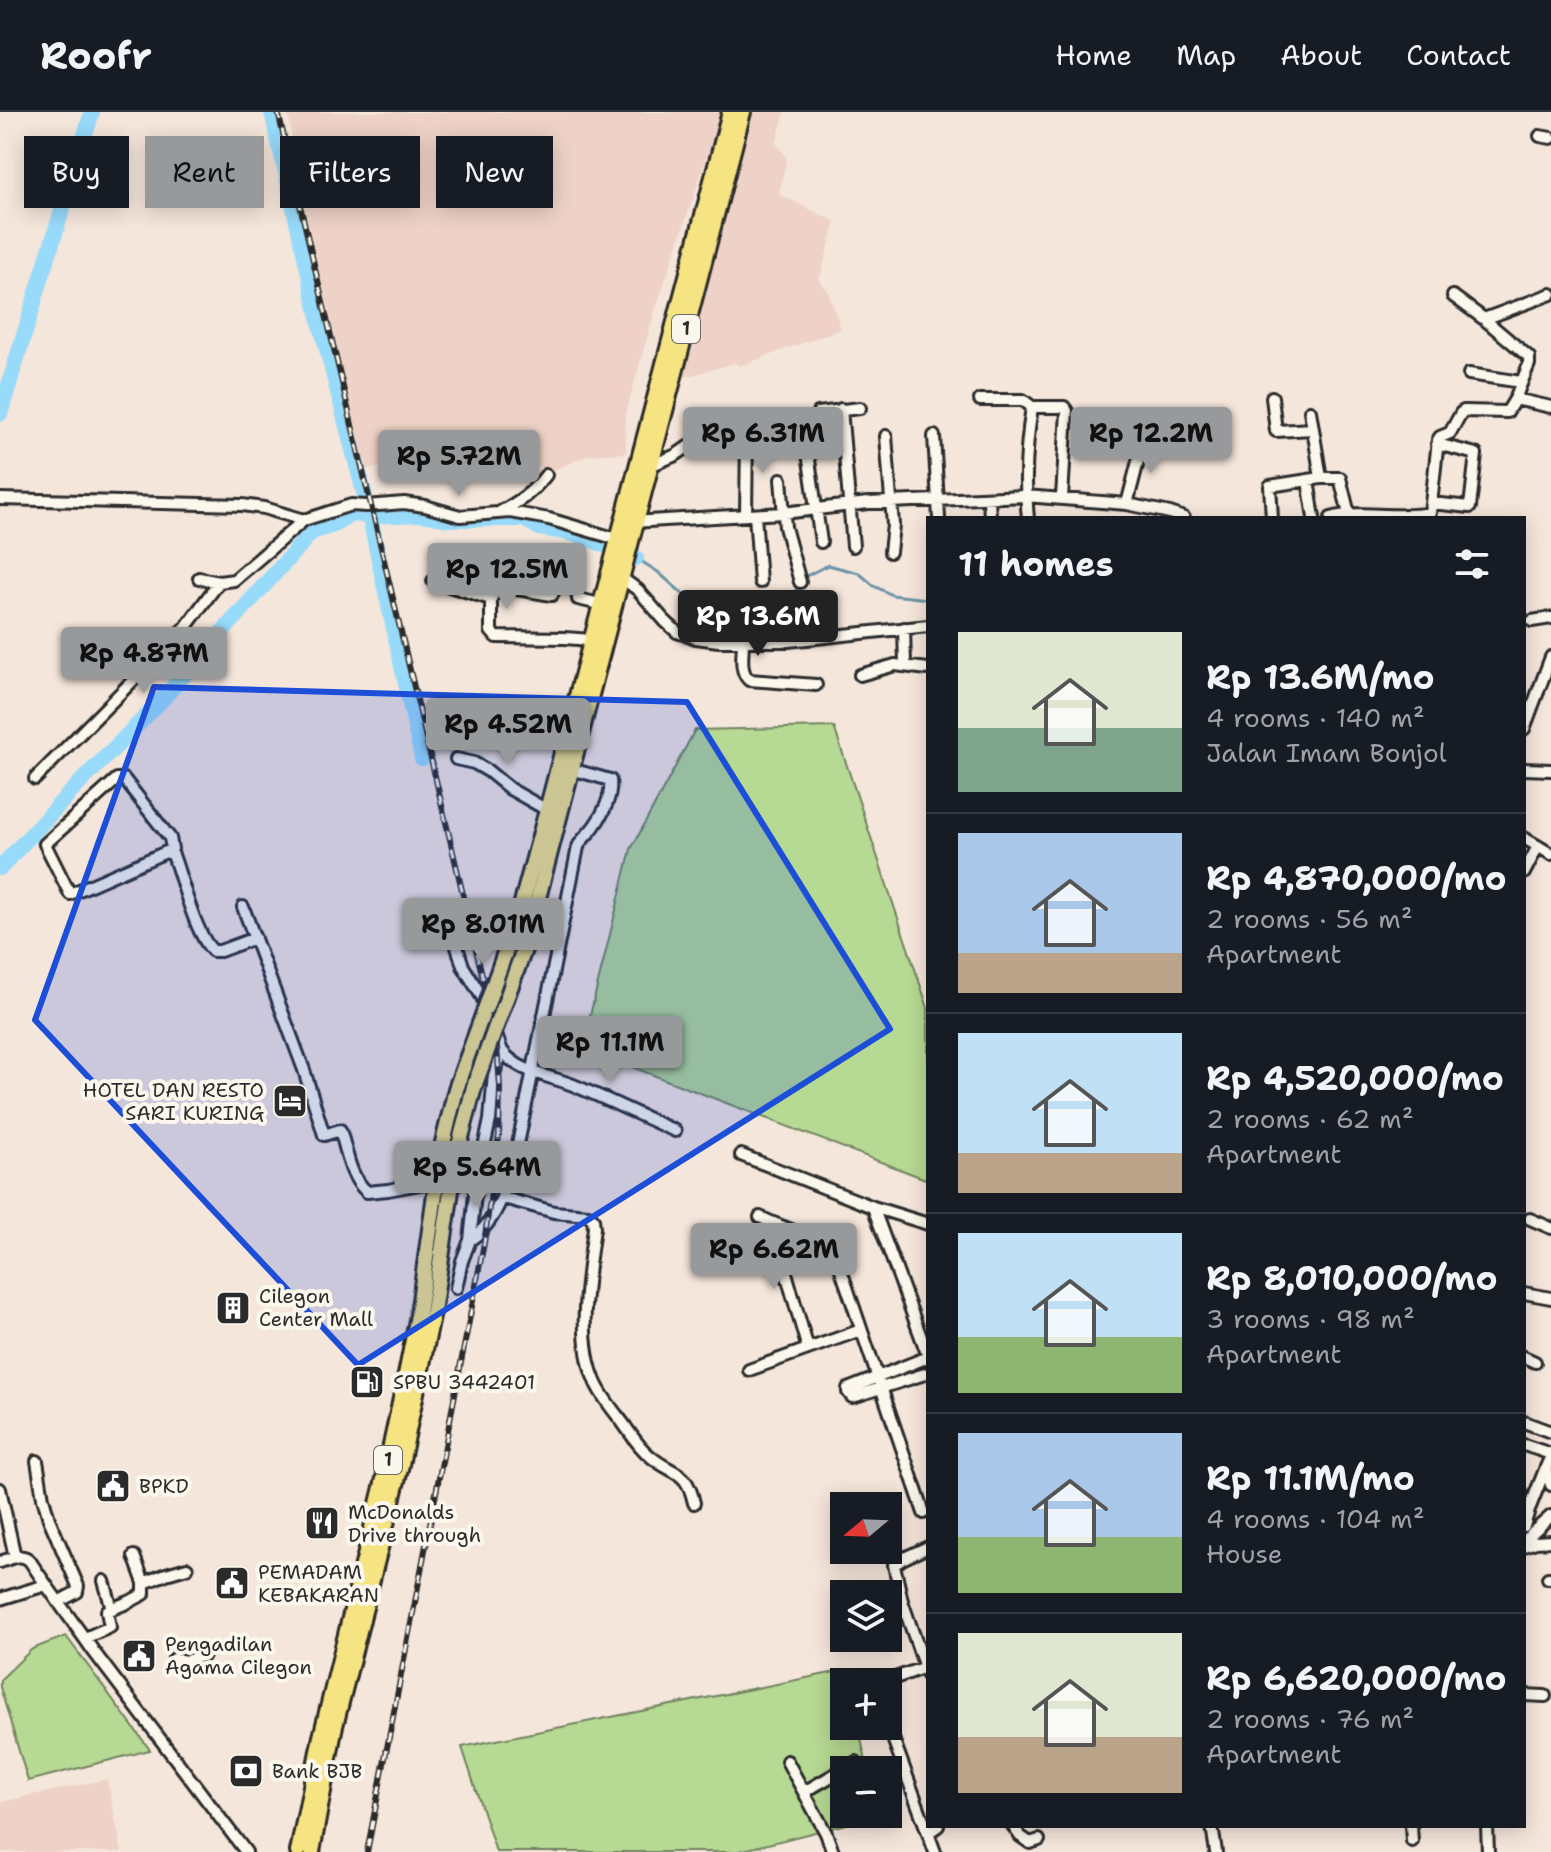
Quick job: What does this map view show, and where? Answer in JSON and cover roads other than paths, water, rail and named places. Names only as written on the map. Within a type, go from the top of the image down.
[{"type":"highway","name":"1","points":[[630,522],[730,112]]},
{"type":"highway","name":"1","points":[[298,1852],[320,1741],[383,1483],[407,1370],[448,1118],[520,910],[600,604],[650,466],[743,112]]},
{"type":"highway","name":"1","points":[[312,1852],[334,1730],[400,1469],[433,1312],[456,1157],[474,1087],[526,944],[571,769],[619,556]]},
{"type":"street","points":[[1484,319],[1551,294]]},
{"type":"street","points":[[1340,516],[1430,513],[1440,437],[1450,433],[1458,415],[1464,411],[1507,412],[1515,399],[1529,364],[1528,354],[1453,296]]},
{"type":"street","points":[[1469,374],[1521,382]]},
{"type":"street","points":[[1272,397],[1276,431],[1313,429]]},
{"type":"street","points":[[1515,399],[1551,407]]},
{"type":"street","points":[[980,400],[1023,400],[1032,407],[1064,407],[1067,411],[1062,498]]},
{"type":"street","points":[[1028,516],[1025,496],[1032,407]]},
{"type":"street","points":[[818,413],[860,408]]},
{"type":"street","points":[[841,409],[853,546]]},
{"type":"street","points":[[1310,411],[1321,478]]},
{"type":"street","points":[[803,419],[821,542]]},
{"type":"street","points":[[650,466],[676,455],[725,421]]},
{"type":"street","points":[[747,434],[750,515],[760,582]]},
{"type":"street","points":[[886,436],[893,525],[890,552]]},
{"type":"street","points":[[934,436],[939,516]]},
{"type":"street","points":[[1134,516],[1131,505],[1144,438]]},
{"type":"street","points":[[1431,503],[1470,507],[1475,468],[1476,454],[1437,444]]},
{"type":"street","points":[[498,513],[519,502],[546,475]]},
{"type":"street","points":[[1272,516],[1270,486],[1321,478],[1340,478],[1349,514]]},
{"type":"street","points":[[781,479],[785,527],[800,582]]},
{"type":"street","points":[[1308,480],[1314,516]]},
{"type":"street","points":[[630,522],[783,513],[890,502],[1025,496],[1131,505],[1176,516]]},
{"type":"street","points":[[0,499],[242,505],[304,520]]},
{"type":"street","points":[[989,499],[990,516]]},
{"type":"street","points":[[199,578],[219,582],[234,580],[304,520],[351,505],[404,503],[460,516],[529,514],[619,556],[638,590],[665,621],[677,632],[707,640],[803,640],[926,626]]},
{"type":"street","points":[[591,640],[496,637],[491,631],[491,599],[495,591],[505,587],[552,595],[560,578],[565,577],[576,581],[578,599],[600,604]]},
{"type":"street","points":[[433,581],[491,599]]},
{"type":"street","points":[[35,779],[186,627],[219,582]]},
{"type":"street","points":[[1532,621],[1551,618]]},
{"type":"street","points":[[904,628],[905,665]]},
{"type":"street","points":[[743,641],[743,668],[749,680],[816,685]]},
{"type":"street","points":[[1526,725],[1551,657]]},
{"type":"street","points":[[860,675],[905,665],[926,669]]},
{"type":"street","points":[[456,759],[474,763],[547,810]]},
{"type":"street","points":[[470,1240],[487,1226],[504,1198],[513,1169],[578,847],[595,826],[611,787],[610,780],[571,769]]},
{"type":"street","points":[[1526,769],[1551,770]]},
{"type":"street","points":[[170,853],[170,838],[121,778],[45,844],[70,894],[166,852],[170,853],[208,947],[220,951],[255,938]]},
{"type":"street","points":[[1526,839],[1551,854]]},
{"type":"street","points":[[1526,869],[1538,846]]},
{"type":"street","points":[[243,907],[304,1070],[324,1135],[340,1130],[352,1173],[367,1192],[436,1181]]},
{"type":"street","points":[[453,934],[463,966],[482,997],[502,1051],[513,1063],[573,1085],[675,1131]]},
{"type":"street","points":[[456,1288],[470,1240],[476,1185],[490,1120],[494,1074],[502,1051]]},
{"type":"street","points":[[741,1155],[873,1207],[926,1223]]},
{"type":"street","points":[[504,1198],[554,1212],[588,1215],[593,1219],[585,1303],[587,1346],[596,1383],[649,1456],[683,1476],[694,1503]]},
{"type":"street","points":[[873,1207],[926,1352]]},
{"type":"street","points":[[760,1217],[822,1244],[833,1252],[924,1513]]},
{"type":"street","points":[[1530,1219],[1551,1228]]},
{"type":"street","points":[[772,1224],[808,1349]]},
{"type":"street","points":[[1526,1293],[1551,1298]]},
{"type":"street","points":[[749,1370],[861,1330]]},
{"type":"street","points":[[926,1358],[855,1385],[848,1392],[852,1397],[926,1374]]},
{"type":"street","points":[[1526,1358],[1535,1362]]},
{"type":"street","points":[[1526,1423],[1551,1432]]},
{"type":"street","points":[[1526,1446],[1551,1455],[1526,1514]]},
{"type":"street","points":[[37,1461],[49,1519],[78,1586],[77,1592],[58,1602]]},
{"type":"street","points":[[1546,1467],[1551,1485]]},
{"type":"street","points":[[0,1489],[15,1557]]},
{"type":"street","points":[[1526,1541],[1551,1516]]},
{"type":"street","points":[[1526,1544],[1551,1541]]},
{"type":"street","points":[[926,1548],[894,1565],[902,1601],[926,1666]]},
{"type":"street","points":[[85,1638],[110,1627],[107,1611],[144,1594],[144,1583],[134,1556]]},
{"type":"street","points":[[0,1562],[27,1557],[246,1852]]},
{"type":"street","points":[[144,1583],[187,1568]]},
{"type":"street","points":[[104,1581],[112,1609]]},
{"type":"street","points":[[0,1599],[46,1585]]},
{"type":"street","points":[[174,1659],[186,1661],[204,1655]]},
{"type":"street","points":[[902,1677],[926,1669]]},
{"type":"street","points":[[1526,1695],[1545,1696]]},
{"type":"street","points":[[894,1740],[926,1828]]},
{"type":"street","points":[[787,1761],[833,1852]]},
{"type":"street","points":[[804,1792],[830,1777]]},
{"type":"street","points":[[926,1828],[935,1852]]},
{"type":"street","points":[[928,1833],[935,1828]]},
{"type":"street","points":[[1014,1828],[1030,1843],[1039,1840]]},
{"type":"street","points":[[1212,1828],[1216,1852]]},
{"type":"street","points":[[1411,1828],[1412,1841]]},
{"type":"street","points":[[1487,1828],[1488,1852]]},
{"type":"waterway","points":[[0,414],[92,112]]},
{"type":"waterway","points":[[272,112],[321,326],[367,504]]},
{"type":"waterway","points":[[368,509],[422,758]]},
{"type":"waterway","points":[[0,868],[157,705],[312,532],[334,525],[351,514],[524,519],[539,528],[590,539],[636,558]]},
{"type":"waterway","points":[[636,558],[658,572],[694,607],[733,618],[764,617],[783,608],[799,586]]},
{"type":"waterway","points":[[803,580],[828,565],[859,573],[874,586],[892,595],[926,599]]},
{"type":"railway","points":[[278,112],[496,1034],[500,1086],[499,1136],[484,1243],[367,1852]]},
{"type":"place","name":"HOTEL DAN RESTO SARI KURING","points":[[290,1101]]},
{"type":"place","name":"Cilegon Center Mall","points":[[233,1308]]},
{"type":"place","name":"SPBU 3442401","points":[[367,1382]]},
{"type":"place","name":"BPKD","points":[[113,1486]]},
{"type":"place","name":"McDonalds Drive through","points":[[322,1523]]},
{"type":"place","name":"PEMADAM KEBAKARAN","points":[[232,1583]]},
{"type":"place","name":"Pengadilan Agama Cilegon","points":[[139,1656]]},
{"type":"place","name":"Bank BJB","points":[[246,1771]]}]
